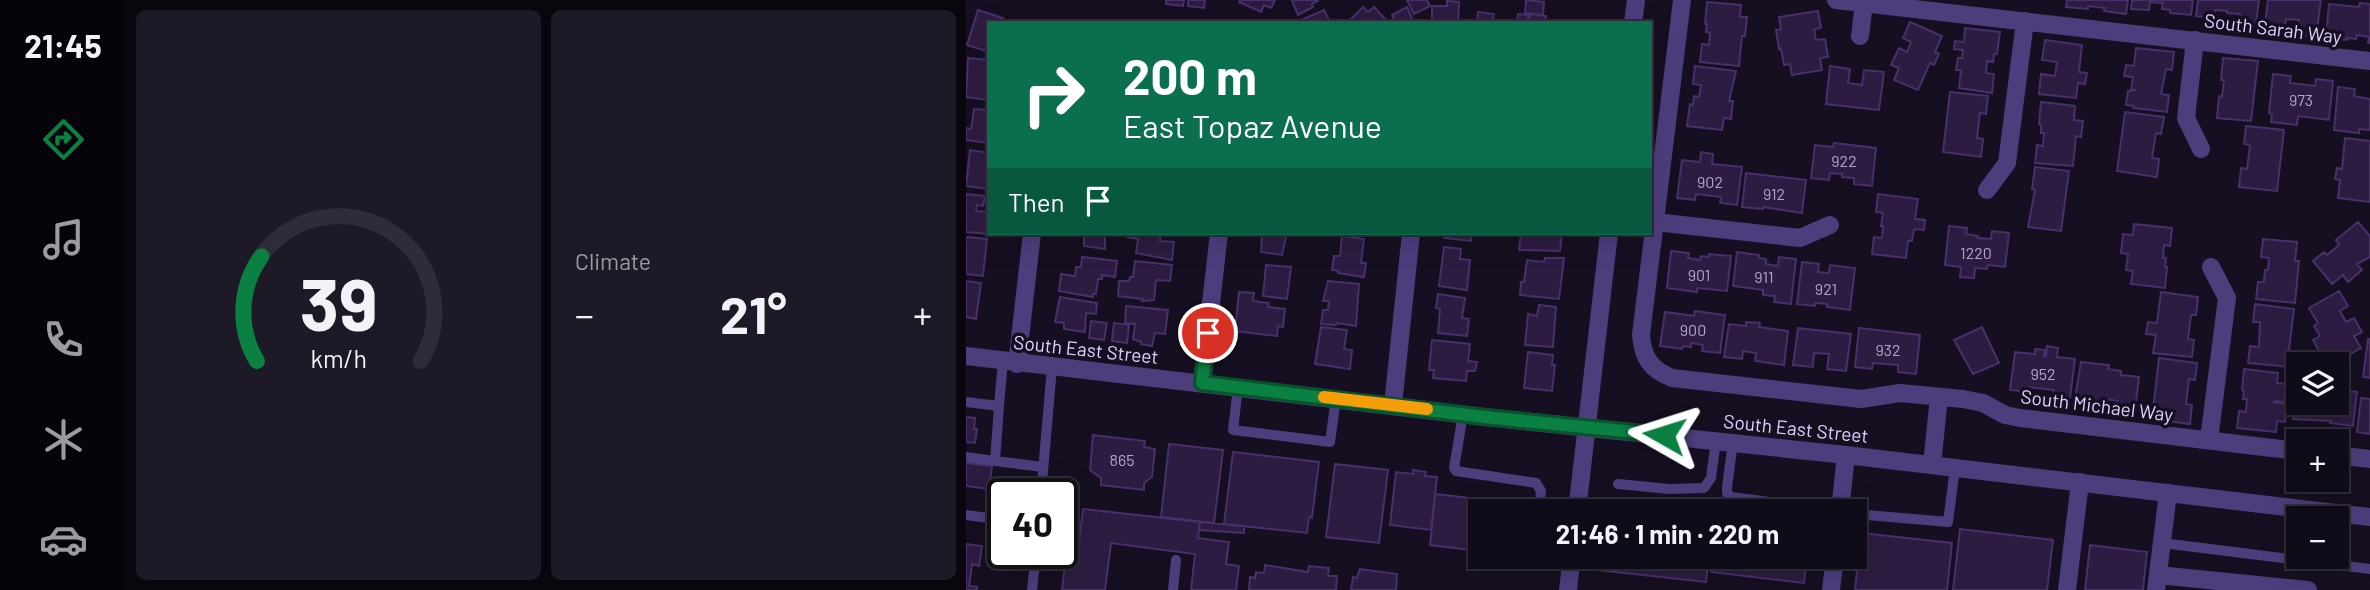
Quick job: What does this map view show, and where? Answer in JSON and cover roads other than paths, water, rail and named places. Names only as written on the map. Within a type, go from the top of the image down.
[{"type":"street","points":[[1633,21],[1636,0]]},
{"type":"street","points":[[1682,0],[1655,222],[1800,238],[1830,225]]},
{"type":"street","name":"South Sarah Way","points":[[1836,0],[2370,61]]},
{"type":"street","points":[[1860,36],[1864,3]]},
{"type":"street","points":[[1987,190],[2007,163],[2025,20]]},
{"type":"street","points":[[2194,40],[2186,118],[2201,149]]},
{"type":"street","name":"South Michael Way","points":[[1655,222],[1641,335],[1642,350],[1648,364],[1672,378],[1861,399],[1900,393],[1939,397],[1983,403],[2005,415],[2020,418],[2286,450]]},
{"type":"street","points":[[1010,362],[1032,235]]},
{"type":"street","points":[[1202,383],[1219,235]]},
{"type":"street","points":[[1393,405],[1411,235]]},
{"type":"street","points":[[1579,499],[1609,235]]},
{"type":"street","points":[[2209,440],[2227,298],[2211,268]]},
{"type":"street","name":"South East Street","points":[[966,356],[1463,414],[1846,454],[2370,517]]},
{"type":"street","points":[[1932,465],[1939,397]]},
{"type":"street","points":[[1841,499],[1846,454]]},
{"type":"street","points":[[2349,457],[2370,459]]},
{"type":"street","points":[[2067,590],[2080,482]]},
{"type":"street","points":[[2168,493],[2157,582],[2308,590]]},
{"type":"street","points":[[1568,590],[1570,569]]},
{"type":"street","points":[[1831,590],[1833,569]]},
{"type":"lane","points":[[995,461],[999,406],[1010,362]]},
{"type":"lane","points":[[1043,478],[1052,367]]},
{"type":"lane","points":[[1238,387],[1233,430],[1330,442],[1336,398]]},
{"type":"lane","points":[[966,402],[999,406]]},
{"type":"lane","points":[[1463,414],[1454,468],[1456,471],[1536,483],[1541,491],[1540,499]]},
{"type":"lane","points":[[1618,484],[1668,489],[1704,488],[1724,442]]},
{"type":"lane","points":[[1724,442],[1727,493],[1731,497],[1747,499]]},
{"type":"lane","points":[[966,457],[1044,467]]},
{"type":"lane","points":[[1867,515],[1948,522],[1955,468]]},
{"type":"lane","points":[[966,515],[987,518]]},
{"type":"lane","points":[[2162,543],[2370,569]]},
{"type":"lane","points":[[1173,590],[1176,560]]},
{"type":"lane","points":[[1032,590],[1034,569]]}]
